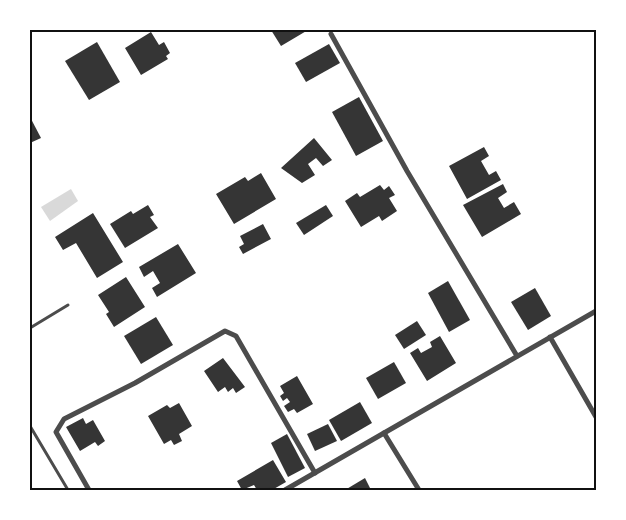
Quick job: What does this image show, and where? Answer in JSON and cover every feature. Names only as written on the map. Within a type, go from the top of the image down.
[{"type":"street","points":[[331,34],[407,171],[517,356]]},
{"type":"street","points":[[286,490],[596,311]]},
{"type":"street","points":[[89,490],[56,432],[64,419],[135,383],[225,331],[236,336],[315,473]]},
{"type":"street","points":[[550,337],[596,418]]},
{"type":"street","points":[[384,433],[419,490]]},
{"type":"lane","points":[[30,328],[68,305]]},
{"type":"lane","points":[[30,426],[68,490]]},
{"type":"shaded area","points":[[71,189],[78,201],[50,221],[41,207]]},
{"type":"building","points":[[271,30],[308,30],[281,46]]},
{"type":"building","points":[[151,32],[159,45],[164,42],[170,53],[166,56],[168,59],[141,75],[125,48]]},
{"type":"building","points":[[97,42],[120,82],[89,100],[65,61]]},
{"type":"building","points":[[329,44],[340,63],[306,82],[295,63]]},
{"type":"building","points":[[359,97],[383,141],[356,156],[332,112]]},
{"type":"building","points":[[30,117],[41,138],[30,143]]},
{"type":"building","points":[[314,138],[332,160],[323,166],[316,158],[308,164],[315,175],[302,183],[281,168]]},
{"type":"building","points":[[484,147],[489,156],[481,161],[489,175],[496,171],[501,180],[467,199],[449,166]]},
{"type":"building","points":[[261,173],[276,199],[234,224],[216,194],[245,177],[248,181]]},
{"type":"building","points":[[503,184],[507,192],[498,198],[504,208],[514,202],[521,214],[482,237],[463,205]]},
{"type":"building","points":[[380,185],[384,190],[389,186],[395,195],[389,198],[397,211],[382,221],[379,216],[361,227],[345,201],[357,193],[360,197]]},
{"type":"building","points":[[148,205],[154,215],[150,217],[158,228],[125,248],[110,224],[131,211],[133,214]]},
{"type":"building","points":[[326,205],[333,216],[304,235],[296,223]]},
{"type":"building","points":[[93,213],[123,262],[97,278],[76,243],[63,250],[55,237]]},
{"type":"building","points":[[263,224],[271,239],[243,254],[239,247],[244,244],[240,236]]},
{"type":"building","points":[[178,244],[196,273],[157,297],[152,288],[160,283],[153,271],[144,277],[139,267]]},
{"type":"building","points":[[126,277],[145,307],[114,327],[106,314],[109,312],[98,295]]},
{"type":"building","points":[[448,281],[470,320],[449,332],[428,293]]},
{"type":"building","points":[[535,288],[551,316],[528,330],[511,302]]},
{"type":"building","points":[[156,317],[173,345],[141,364],[124,336]]},
{"type":"building","points":[[417,321],[426,335],[404,349],[395,335]]},
{"type":"building","points":[[440,336],[456,363],[427,381],[410,353],[418,348],[421,353],[432,347],[430,342]]},
{"type":"building","points":[[223,358],[245,387],[236,393],[233,388],[228,392],[225,387],[218,392],[204,371]]},
{"type":"building","points":[[394,362],[406,383],[378,399],[366,378]]},
{"type":"building","points":[[297,376],[313,404],[297,413],[294,409],[288,412],[284,406],[290,402],[287,398],[283,401],[280,396],[284,393],[280,386]]},
{"type":"building","points":[[360,402],[372,423],[341,441],[329,420]]},
{"type":"building","points":[[179,403],[192,426],[179,434],[182,441],[174,445],[171,440],[164,444],[148,416],[167,405],[170,408]]},
{"type":"building","points":[[83,418],[86,424],[93,420],[105,441],[98,446],[95,442],[80,451],[66,427]]},
{"type":"building","points":[[328,424],[337,441],[315,451],[307,434]]},
{"type":"building","points":[[287,434],[305,468],[288,477],[271,443]]},
{"type":"building","points":[[273,460],[286,482],[272,490],[257,490],[254,485],[242,490],[237,481]]},
{"type":"building","points":[[365,478],[371,490],[345,490]]}]
